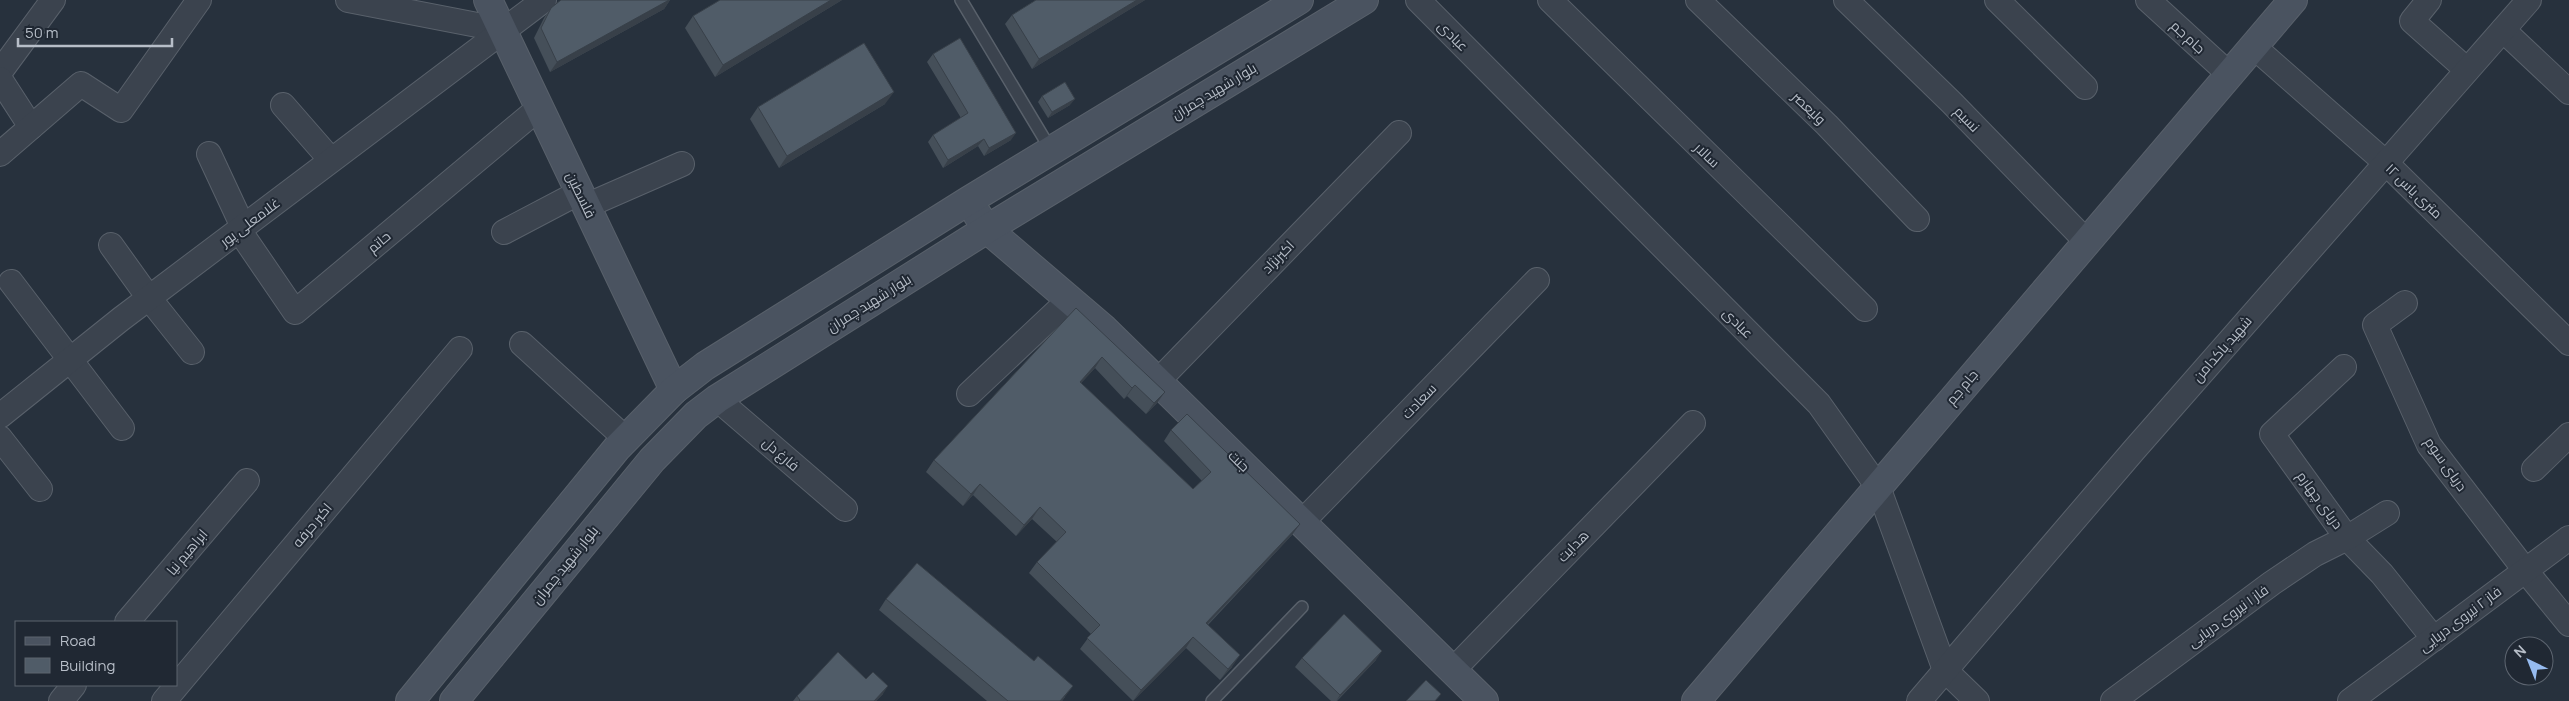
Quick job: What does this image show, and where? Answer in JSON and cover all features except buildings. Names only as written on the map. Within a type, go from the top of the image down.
[{"type":"main road","name":"فلسطین","points":[[488,0],[674,390]]},
{"type":"main road","points":[[410,701],[626,439],[674,390],[705,366],[968,201],[1299,0]]},
{"type":"main road","name":"بلوار شهید چمران","points":[[454,701],[646,467],[696,415],[717,399],[987,229],[1364,0]]},
{"type":"main road","name":"جام جم","points":[[1696,701],[2293,0]]},
{"type":"main road","points":[[1059,145],[1085,169]]},
{"type":"main road","name":"جنت","points":[[968,201],[987,229],[1104,329],[1454,669],[1484,701]]},
{"type":"street","points":[[0,154],[81,84],[121,110],[199,0]]},
{"type":"street","points":[[348,0],[503,30]]},
{"type":"street","name":"غلامعلی پور","points":[[0,416],[149,298],[544,0]]},
{"type":"street","name":"عبادی","points":[[1418,0],[1819,404],[1878,487],[1945,670],[1978,701]]},
{"type":"street","name":"سالار","points":[[1550,0],[1865,309]]},
{"type":"street","name":"ولیعصر","points":[[1698,0],[1827,126],[1916,219]]},
{"type":"street","name":"نسیم","points":[[1846,0],[1952,103],[2086,241]]},
{"type":"street","points":[[1998,0],[2085,87]]},
{"type":"street","name":"جام جم","points":[[2148,0],[2229,74]]},
{"type":"street","points":[[2429,0],[2412,21],[2467,70]]},
{"type":"street","name":"شهید پاکدامن","points":[[1919,701],[2529,0]]},
{"type":"street","points":[[0,72],[51,1]]},
{"type":"street","points":[[2503,30],[2569,92]]},
{"type":"street","name":"۱۲ متری یاس","points":[[2253,46],[2386,163],[2569,343]]},
{"type":"street","points":[[0,79],[31,127]]},
{"type":"street","points":[[283,105],[331,160]]},
{"type":"street","name":"حاتم","points":[[241,228],[295,312],[539,108]]},
{"type":"street","name":"اکبرنژاد","points":[[1158,381],[1399,133]]},
{"type":"street","points":[[209,154],[241,228]]},
{"type":"street","points":[[504,232],[583,199],[682,164]]},
{"type":"street","points":[[111,245],[149,298],[192,352]]},
{"type":"street","name":"سعادت","points":[[1302,522],[1537,280]]},
{"type":"street","points":[[11,282],[122,428]]},
{"type":"street","points":[[969,394],[1068,300]]},
{"type":"street","name":"دریای سوم","points":[[2405,303],[2375,325],[2429,444],[2525,570]]},
{"type":"street","points":[[522,344],[626,439]]},
{"type":"street","name":"اکبر حرفه","points":[[178,684],[460,350]]},
{"type":"street","name":"دریای چهارم","points":[[2344,367],[2272,434],[2347,538],[2382,574],[2434,639]]},
{"type":"street","name":"فارغ دل","points":[[717,399],[845,509]]},
{"type":"street","name":"هدایت","points":[[1454,669],[1693,423]]},
{"type":"street","points":[[2534,469],[2569,435]]},
{"type":"street","points":[[0,438],[40,489]]},
{"type":"street","name":"ابراهیم نیا","points":[[128,621],[247,481]]},
{"type":"street","name":"فاز ۱ نیروی دریایی","points":[[2113,701],[2272,583],[2316,554],[2347,538],[2387,513]]},
{"type":"street","name":"فاز ۲ نیروی دریایی","points":[[2350,701],[2569,538]]},
{"type":"street","points":[[2525,570],[2569,624]]},
{"type":"street","points":[[61,701],[73,686]]},
{"type":"street","name":"اکبر حرفه","points":[[164,701],[177,686]]},
{"type":"lane","points":[[961,0],[1059,145]]},
{"type":"lane","points":[[1212,701],[1302,607]]}]
